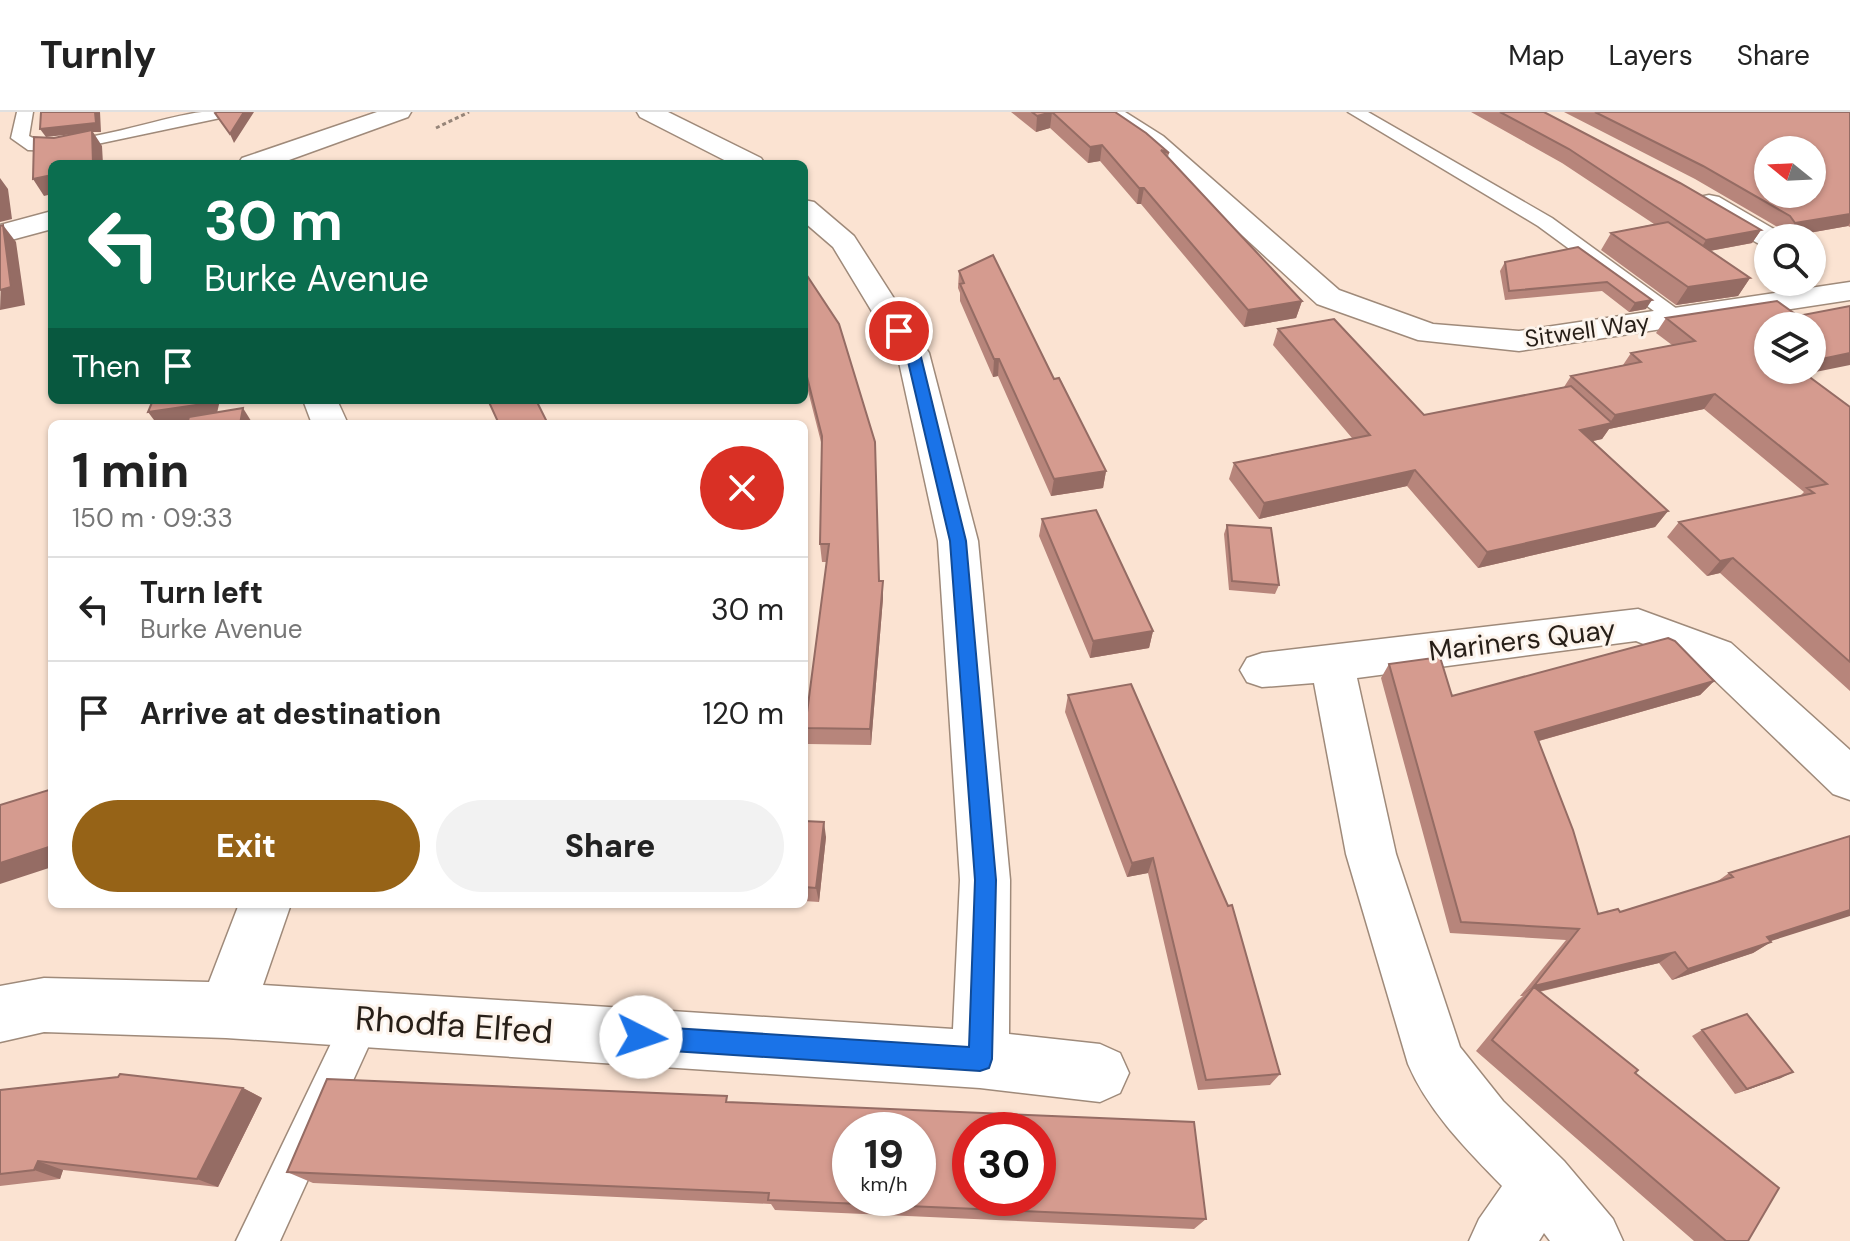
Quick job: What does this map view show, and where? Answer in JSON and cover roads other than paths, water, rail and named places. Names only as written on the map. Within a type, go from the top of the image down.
[{"type":"street","points":[[263,160],[399,112]]},
{"type":"street","points":[[649,112],[744,160]]},
{"type":"street","name":"Sitwell Way","points":[[1108,112],[1154,141],[1328,297],[1429,333],[1519,341],[1845,292]]},
{"type":"street","points":[[316,120],[341,135]]},
{"type":"street","points":[[1684,188],[1754,229]]},
{"type":"street","points":[[808,211],[844,242],[913,353],[958,541],[985,880],[980,1059]]},
{"type":"street","points":[[0,234],[48,221]]},
{"type":"street","points":[[1826,280],[1845,292]]},
{"type":"street","name":"Mariners Quay","points":[[1262,670],[1638,625],[1716,655],[1850,780]]},
{"type":"street","points":[[1332,664],[1371,854],[1437,1064],[1482,1122],[1542,1183],[1591,1241]]},
{"type":"street","points":[[226,1010],[264,908]]},
{"type":"street","name":"Rhodfa Elfed","points":[[0,1014],[44,1005],[226,1010],[980,1059],[1100,1073]]},
{"type":"street","points":[[1501,1241],[1542,1183]]},
{"type":"lane","points":[[25,112],[20,138],[34,146],[64,146],[225,112]]},
{"type":"lane","points":[[1356,112],[1545,222],[1677,317]]},
{"type":"lane","points":[[258,1241],[362,1019]]}]
